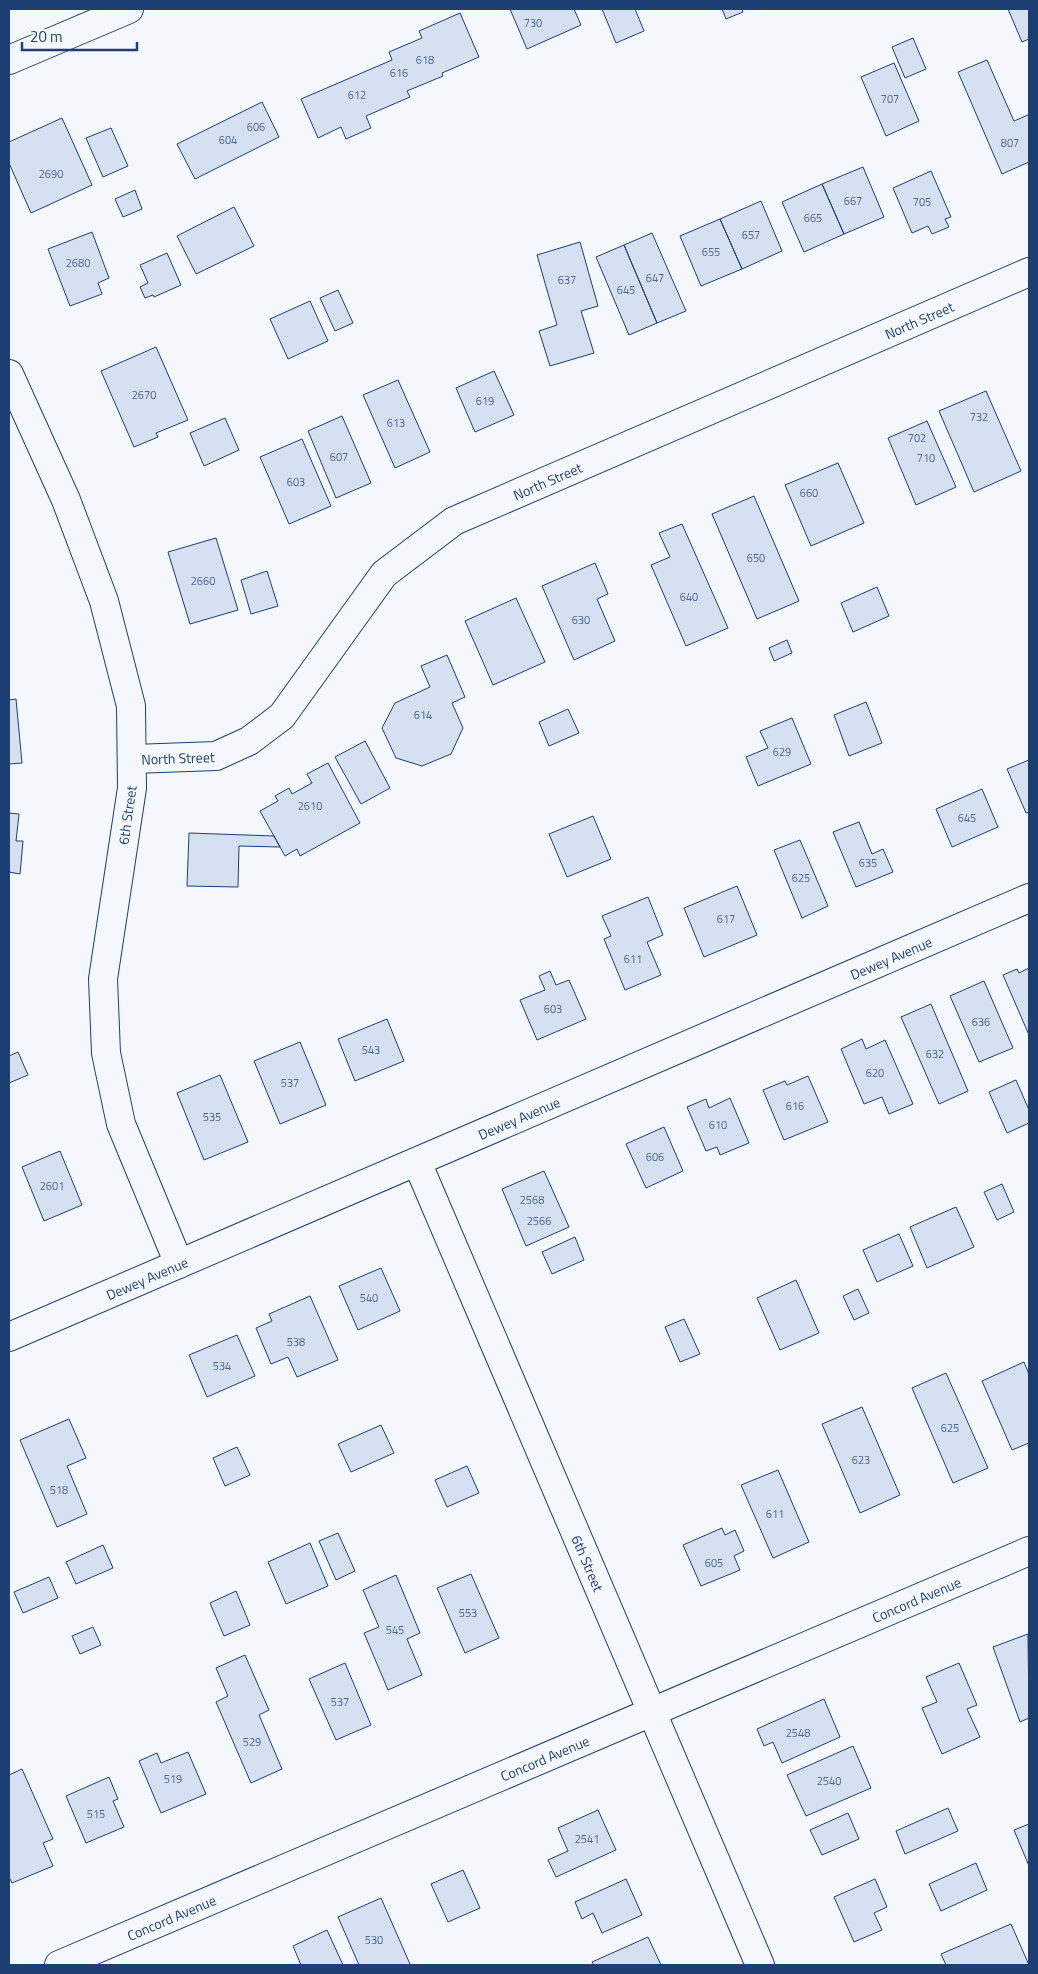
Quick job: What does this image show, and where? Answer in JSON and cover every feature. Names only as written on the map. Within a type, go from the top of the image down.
[{"type":"street","points":[[9,60],[130,9]]},
{"type":"street","name":"North Street","points":[[133,760],[216,756],[249,741],[282,716],[384,574],[454,521],[1029,272]]},
{"type":"street","name":"6th Street","points":[[10,383],[66,500],[104,601],[131,706],[132,788],[103,979],[106,1053],[121,1124],[179,1264]]},
{"type":"street","name":"Dewey Avenue","points":[[9,1337],[1029,898]]},
{"type":"street","name":"6th Street","points":[[417,1162],[760,1965]]},
{"type":"street","name":"Concord Avenue","points":[[58,1965],[1029,1551]]},
{"type":"building","points":[[510,9],[574,9],[581,25],[527,49]]},
{"type":"building","points":[[602,9],[635,9],[644,31],[616,43]]},
{"type":"building","points":[[722,9],[742,9],[743,12],[726,19]]},
{"type":"building","points":[[1008,9],[1029,9],[1029,39],[1022,42]]},
{"type":"building","points":[[460,13],[479,57],[442,73],[443,76],[407,91],[410,97],[366,116],[371,128],[346,139],[341,127],[318,138],[301,99],[392,60],[389,52],[422,38],[419,31]]},
{"type":"building","points":[[913,38],[926,69],[905,78],[892,47]]},
{"type":"building","points":[[987,60],[1014,121],[1028,115],[1029,117],[1029,162],[1002,174],[958,72]]},
{"type":"building","points":[[894,63],[919,121],[886,136],[861,77]]},
{"type":"building","points":[[262,102],[279,137],[195,179],[177,144]]},
{"type":"building","points":[[62,118],[92,185],[31,213],[9,163],[9,142]]},
{"type":"building","points":[[111,128],[128,166],[103,177],[86,138]]},
{"type":"building","points":[[863,167],[884,217],[844,234],[822,184]]},
{"type":"building","points":[[931,171],[951,217],[945,219],[949,227],[932,234],[928,226],[912,233],[893,188]]},
{"type":"building","points":[[822,184],[844,234],[804,252],[782,202]]},
{"type":"building","points":[[135,190],[142,209],[123,217],[115,199]]},
{"type":"building","points":[[761,201],[782,251],[742,269],[720,219]]},
{"type":"building","points":[[234,207],[254,246],[196,274],[177,236]]},
{"type":"building","points":[[720,219],[742,269],[701,286],[680,236]]},
{"type":"building","points":[[92,232],[109,278],[98,283],[102,294],[70,306],[48,249]]},
{"type":"building","points":[[652,233],[686,311],[657,323],[624,245]]},
{"type":"building","points":[[580,242],[598,306],[581,311],[594,353],[550,366],[539,331],[557,325],[537,255]]},
{"type":"building","points":[[624,245],[657,323],[629,335],[596,257]]},
{"type":"building","points":[[167,253],[181,285],[154,297],[153,295],[145,298],[140,287],[148,283],[140,265]]},
{"type":"building","points":[[338,290],[353,323],[335,331],[320,298]]},
{"type":"building","points":[[310,301],[328,341],[288,359],[270,319]]},
{"type":"building","points":[[156,347],[188,420],[156,433],[158,437],[134,447],[101,371]]},
{"type":"building","points":[[494,371],[514,415],[475,432],[456,388]]},
{"type":"building","points":[[398,380],[430,452],[395,468],[363,395]]},
{"type":"building","points":[[986,391],[1021,471],[974,492],[939,411]]},
{"type":"building","points":[[342,416],[371,483],[336,498],[308,431]]},
{"type":"building","points":[[225,418],[239,450],[204,466],[190,433]]},
{"type":"building","points":[[927,421],[956,487],[916,505],[888,438]]},
{"type":"building","points":[[302,439],[331,506],[289,524],[260,457]]},
{"type":"building","points":[[838,463],[864,523],[811,546],[785,485]]},
{"type":"building","points":[[754,496],[799,601],[757,619],[712,514]]},
{"type":"building","points":[[682,524],[728,628],[686,646],[651,565],[670,557],[659,533]]},
{"type":"building","points":[[216,538],[238,610],[190,624],[168,552]]},
{"type":"building","points":[[595,563],[608,594],[597,599],[615,641],[574,660],[542,586]]},
{"type":"building","points":[[267,571],[278,606],[251,614],[241,580]]},
{"type":"building","points":[[877,587],[889,616],[853,632],[841,603]]},
{"type":"building","points":[[516,598],[545,662],[493,685],[465,621]]},
{"type":"building","points":[[787,640],[792,653],[774,661],[769,648]]},
{"type":"building","points":[[447,655],[465,697],[452,703],[463,728],[451,754],[422,766],[396,758],[382,728],[395,703],[430,687],[421,666]]},
{"type":"building","points":[[16,699],[22,763],[9,764],[9,700]]},
{"type":"building","points":[[866,702],[882,743],[849,756],[834,715]]},
{"type":"building","points":[[568,709],[579,733],[549,746],[539,722]]},
{"type":"building","points":[[792,718],[811,764],[758,786],[746,757],[768,748],[760,731]]},
{"type":"building","points":[[365,741],[390,788],[361,804],[335,757]]},
{"type":"building","points":[[1029,760],[1029,812],[1026,813],[1007,769]]},
{"type":"building","points":[[328,763],[360,823],[300,856],[297,849],[285,856],[260,811],[278,801],[275,796],[289,788],[292,794],[312,783],[307,774]]},
{"type":"building","points":[[982,789],[998,827],[952,847],[936,809]]},
{"type":"building","points":[[9,813],[19,814],[16,841],[23,841],[20,874],[9,872]]},
{"type":"building","points":[[593,816],[611,859],[567,877],[549,834]]},
{"type":"building","points":[[859,822],[872,854],[883,849],[893,872],[856,887],[833,832]]},
{"type":"building","points":[[189,833],[274,836],[280,847],[239,846],[238,887],[187,886]]},
{"type":"building","points":[[800,840],[828,906],[802,918],[774,850]]},
{"type":"building","points":[[737,886],[757,935],[704,957],[684,908]]},
{"type":"building","points":[[648,897],[663,935],[647,942],[661,975],[625,990],[604,939],[611,936],[602,916]]},
{"type":"building","points":[[1029,968],[1029,1035],[1003,975],[1017,969],[1019,973]]},
{"type":"building","points":[[550,971],[556,985],[569,980],[586,1019],[537,1040],[520,1000],[545,990],[539,976]]},
{"type":"building","points":[[984,981],[1013,1048],[979,1062],[950,996]]},
{"type":"building","points":[[931,1004],[968,1091],[939,1104],[901,1017]]},
{"type":"building","points":[[387,1019],[404,1061],[355,1081],[338,1039]]},
{"type":"building","points":[[862,1039],[866,1049],[885,1040],[913,1104],[889,1114],[882,1097],[864,1104],[841,1049]]},
{"type":"building","points":[[300,1042],[326,1105],[280,1124],[254,1061]]},
{"type":"building","points":[[18,1052],[28,1075],[9,1083],[9,1056]]},
{"type":"building","points":[[220,1075],[248,1142],[204,1160],[177,1093]]},
{"type":"building","points":[[808,1076],[828,1122],[784,1140],[763,1090],[785,1081],[787,1085]]},
{"type":"building","points":[[1016,1080],[1029,1110],[1029,1123],[1007,1133],[989,1092]]},
{"type":"building","points":[[730,1098],[749,1143],[720,1155],[717,1147],[706,1151],[687,1107],[706,1099],[709,1108]]},
{"type":"building","points":[[664,1127],[683,1171],[646,1188],[626,1144]]},
{"type":"building","points":[[60,1151],[82,1205],[44,1221],[22,1167]]},
{"type":"building","points":[[544,1171],[569,1227],[526,1246],[502,1189]]},
{"type":"building","points":[[1002,1184],[1014,1212],[997,1220],[984,1192]]},
{"type":"building","points":[[956,1207],[974,1247],[927,1268],[910,1227]]},
{"type":"building","points":[[899,1234],[913,1266],[877,1282],[863,1250]]},
{"type":"building","points":[[575,1237],[584,1260],[552,1274],[542,1252]]},
{"type":"building","points":[[381,1268],[400,1311],[358,1330],[339,1286]]},
{"type":"building","points":[[796,1280],[819,1333],[780,1350],[757,1298]]},
{"type":"building","points":[[858,1289],[869,1313],[854,1320],[843,1296]]},
{"type":"building","points":[[310,1296],[338,1360],[297,1377],[288,1357],[271,1364],[256,1328],[272,1321],[269,1314]]},
{"type":"building","points":[[684,1319],[700,1354],[680,1362],[665,1327]]},
{"type":"building","points":[[237,1335],[255,1376],[207,1397],[189,1355]]},
{"type":"building","points":[[1024,1362],[1029,1374],[1029,1443],[1012,1450],[982,1381]]},
{"type":"building","points":[[946,1373],[988,1468],[953,1483],[912,1388]]},
{"type":"building","points":[[862,1407],[900,1495],[860,1513],[822,1424]]},
{"type":"building","points":[[69,1419],[86,1458],[67,1466],[87,1514],[57,1527],[20,1440]]},
{"type":"building","points":[[381,1425],[394,1453],[351,1472],[338,1444]]},
{"type":"building","points":[[237,1447],[250,1475],[225,1486],[213,1458]]},
{"type":"building","points":[[467,1466],[479,1493],[447,1507],[435,1480]]},
{"type":"building","points":[[778,1470],[809,1542],[773,1558],[741,1485]]},
{"type":"building","points":[[722,1528],[725,1535],[735,1530],[744,1551],[734,1556],[740,1570],[701,1586],[683,1545]]},
{"type":"building","points":[[338,1533],[355,1571],[336,1580],[319,1541]]},
{"type":"building","points":[[310,1543],[328,1586],[286,1604],[268,1562]]},
{"type":"building","points":[[103,1545],[113,1568],[76,1584],[66,1562]]},
{"type":"building","points":[[471,1574],[499,1638],[465,1653],[437,1588]]},
{"type":"building","points":[[396,1575],[420,1633],[407,1639],[422,1675],[388,1690],[364,1633],[379,1627],[363,1590]]},
{"type":"building","points":[[49,1577],[58,1598],[23,1613],[14,1592]]},
{"type":"building","points":[[236,1591],[250,1625],[224,1636],[210,1603]]},
{"type":"building","points":[[93,1627],[101,1645],[80,1654],[72,1636]]},
{"type":"building","points":[[1028,1634],[1029,1718],[1020,1722],[993,1647]]},
{"type":"building","points":[[245,1655],[269,1710],[259,1715],[282,1769],[251,1783],[216,1702],[228,1696],[216,1668]]},
{"type":"building","points":[[345,1663],[371,1725],[336,1740],[309,1679]]},
{"type":"building","points":[[959,1663],[977,1705],[967,1709],[980,1737],[942,1754],[922,1708],[937,1702],[926,1677]]},
{"type":"building","points":[[824,1699],[840,1737],[782,1763],[773,1742],[764,1746],[757,1729]]},
{"type":"building","points":[[853,1746],[871,1788],[806,1816],[787,1775]]},
{"type":"building","points":[[188,1752],[206,1794],[161,1813],[139,1761],[157,1753],[161,1763]]},
{"type":"building","points":[[22,1769],[53,1839],[43,1843],[53,1866],[12,1883],[9,1877],[9,1775]]},
{"type":"building","points":[[109,1777],[118,1799],[113,1801],[124,1827],[86,1843],[66,1796]]},
{"type":"building","points":[[948,1808],[958,1831],[905,1854],[896,1831]]},
{"type":"building","points":[[598,1810],[616,1850],[556,1877],[548,1860],[568,1851],[558,1828]]},
{"type":"building","points":[[848,1813],[859,1839],[822,1855],[810,1830]]},
{"type":"building","points":[[1029,1824],[1029,1866],[1014,1830]]},
{"type":"building","points":[[976,1863],[987,1890],[941,1911],[929,1884]]},
{"type":"building","points":[[463,1870],[480,1908],[448,1922],[431,1884]]},
{"type":"building","points":[[626,1879],[642,1915],[602,1933],[593,1913],[582,1919],[575,1902]]},
{"type":"building","points":[[875,1879],[887,1907],[874,1913],[882,1930],[854,1942],[834,1897]]},
{"type":"building","points":[[381,1898],[410,1964],[359,1965],[338,1917]]},
{"type":"building","points":[[1011,1924],[1029,1965],[946,1965],[941,1954]]},
{"type":"building","points":[[327,1930],[343,1965],[301,1965],[293,1946]]},
{"type":"building","points":[[648,1937],[661,1965],[594,1965],[592,1962]]}]
